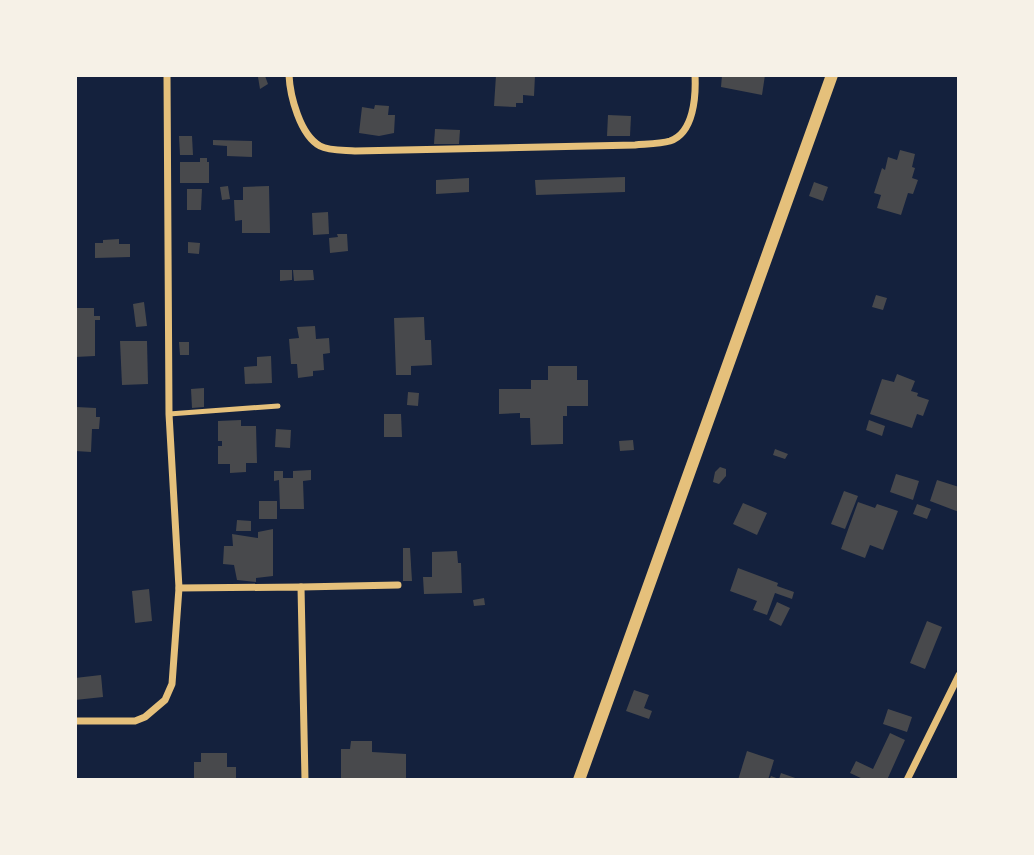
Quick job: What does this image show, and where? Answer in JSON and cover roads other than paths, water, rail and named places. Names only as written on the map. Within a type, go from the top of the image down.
[{"type":"street","points":[[75,720],[135,721],[145,717],[165,700],[172,684],[180,588],[170,414],[167,75]]},
{"type":"street","points":[[289,75],[290,96],[304,129],[320,146],[355,151],[635,145],[671,141],[685,131],[691,114],[695,75]]},
{"type":"street","points":[[579,780],[832,75]]},
{"type":"street","points":[[180,588],[398,585]]},
{"type":"street","points":[[301,587],[305,780]]},
{"type":"street","points":[[907,780],[959,675]]},
{"type":"lane","points":[[170,414],[278,406]]}]
